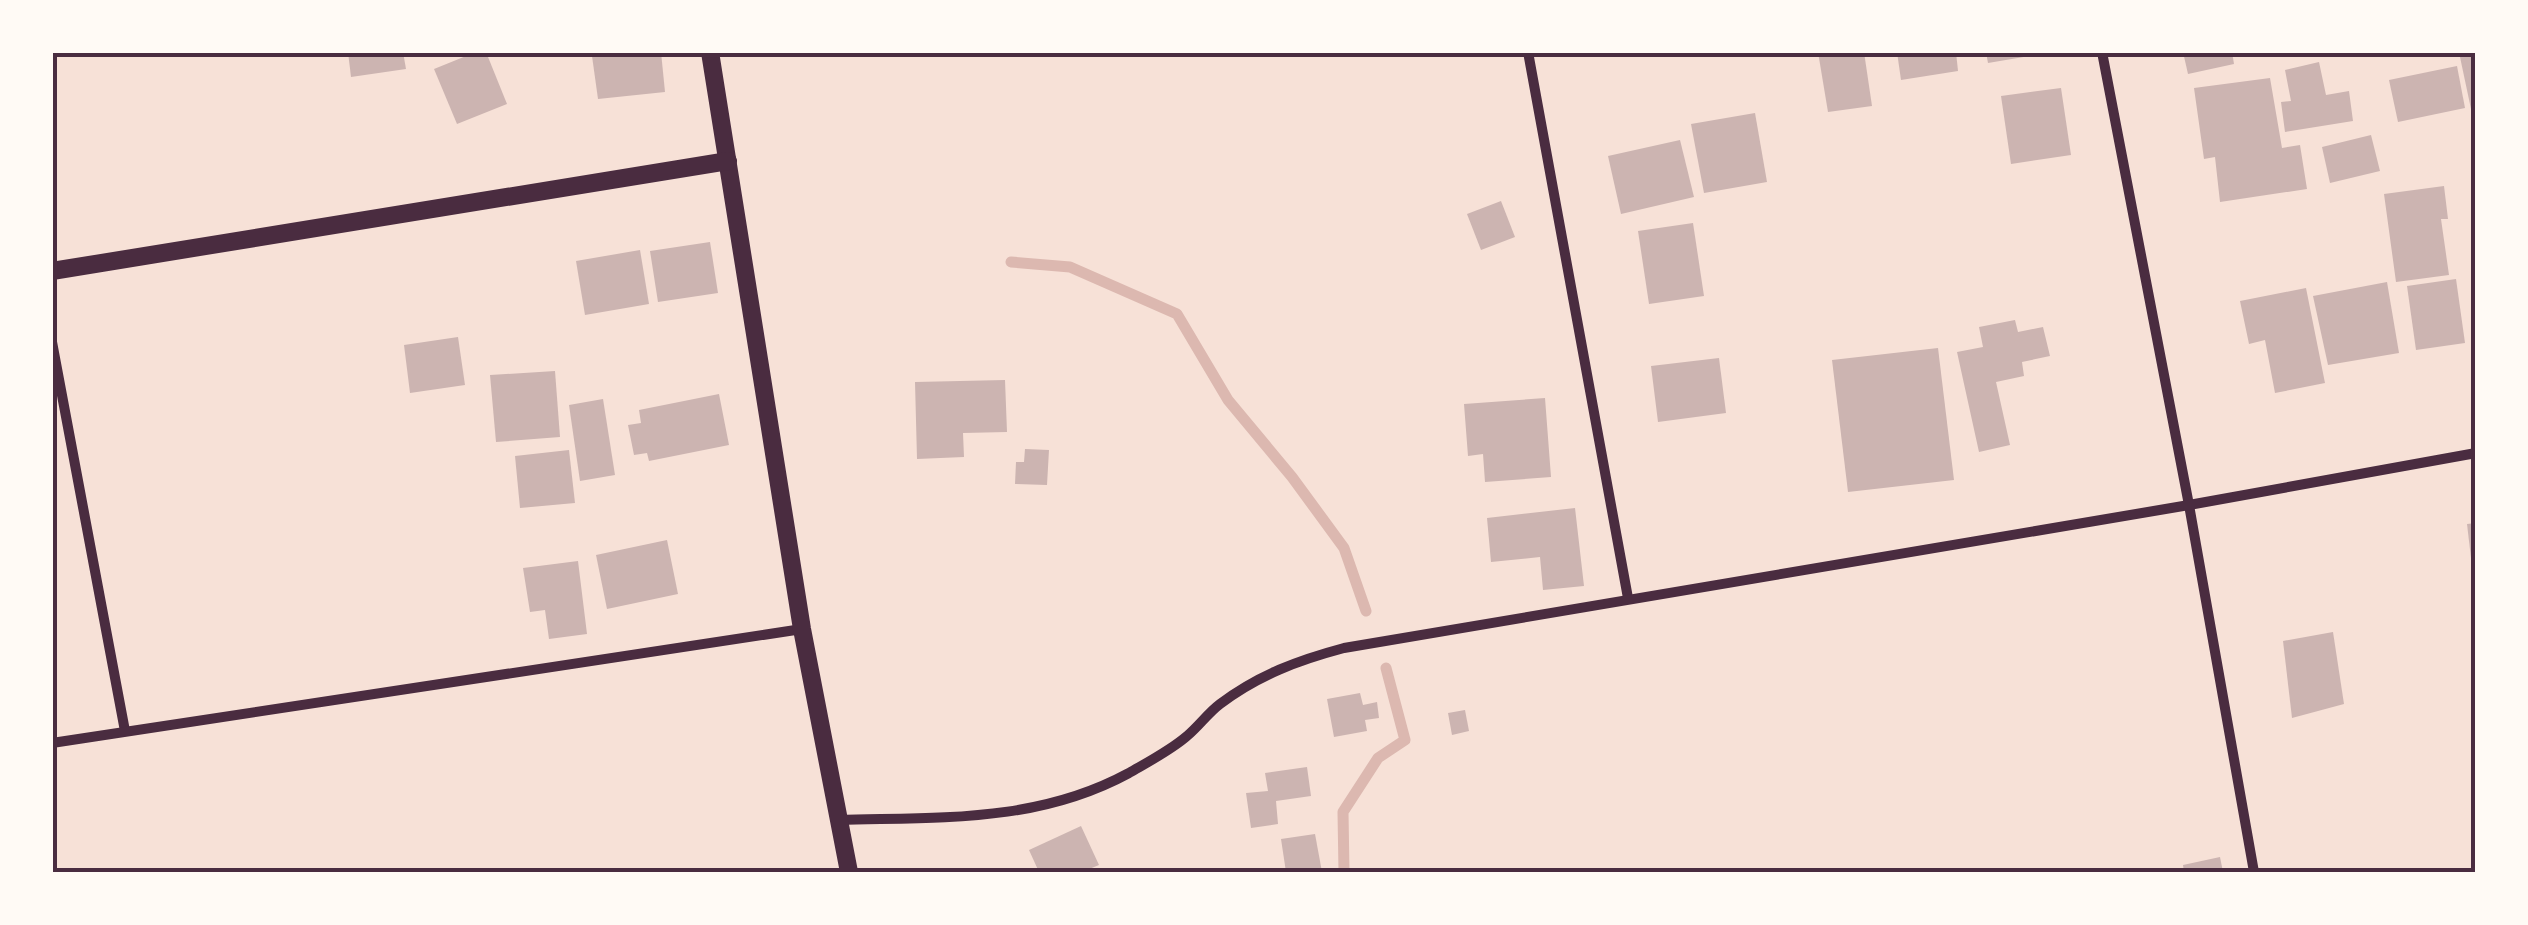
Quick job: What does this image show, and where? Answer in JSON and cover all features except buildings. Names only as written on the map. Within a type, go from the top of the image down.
[{"type":"street","points":[[710,52],[802,629],[849,872]]},
{"type":"street","points":[[1528,52],[1628,598]]},
{"type":"street","points":[[2102,52],[2254,872]]},
{"type":"street","points":[[52,271],[728,160]]},
{"type":"street","points":[[52,342],[125,731]]},
{"type":"street","points":[[839,820],[1002,815],[1067,800],[1128,774],[1185,738],[1218,705],[1256,679],[1299,660],[1344,648],[2189,506],[2476,453]]},
{"type":"street","points":[[52,744],[802,629]]},
{"type":"waterway","points":[[1011,262],[1070,267],[1177,314],[1228,400],[1344,548],[1366,611]]},
{"type":"waterway","points":[[1344,872],[1343,812],[1378,758],[1405,740],[1386,668]]}]
